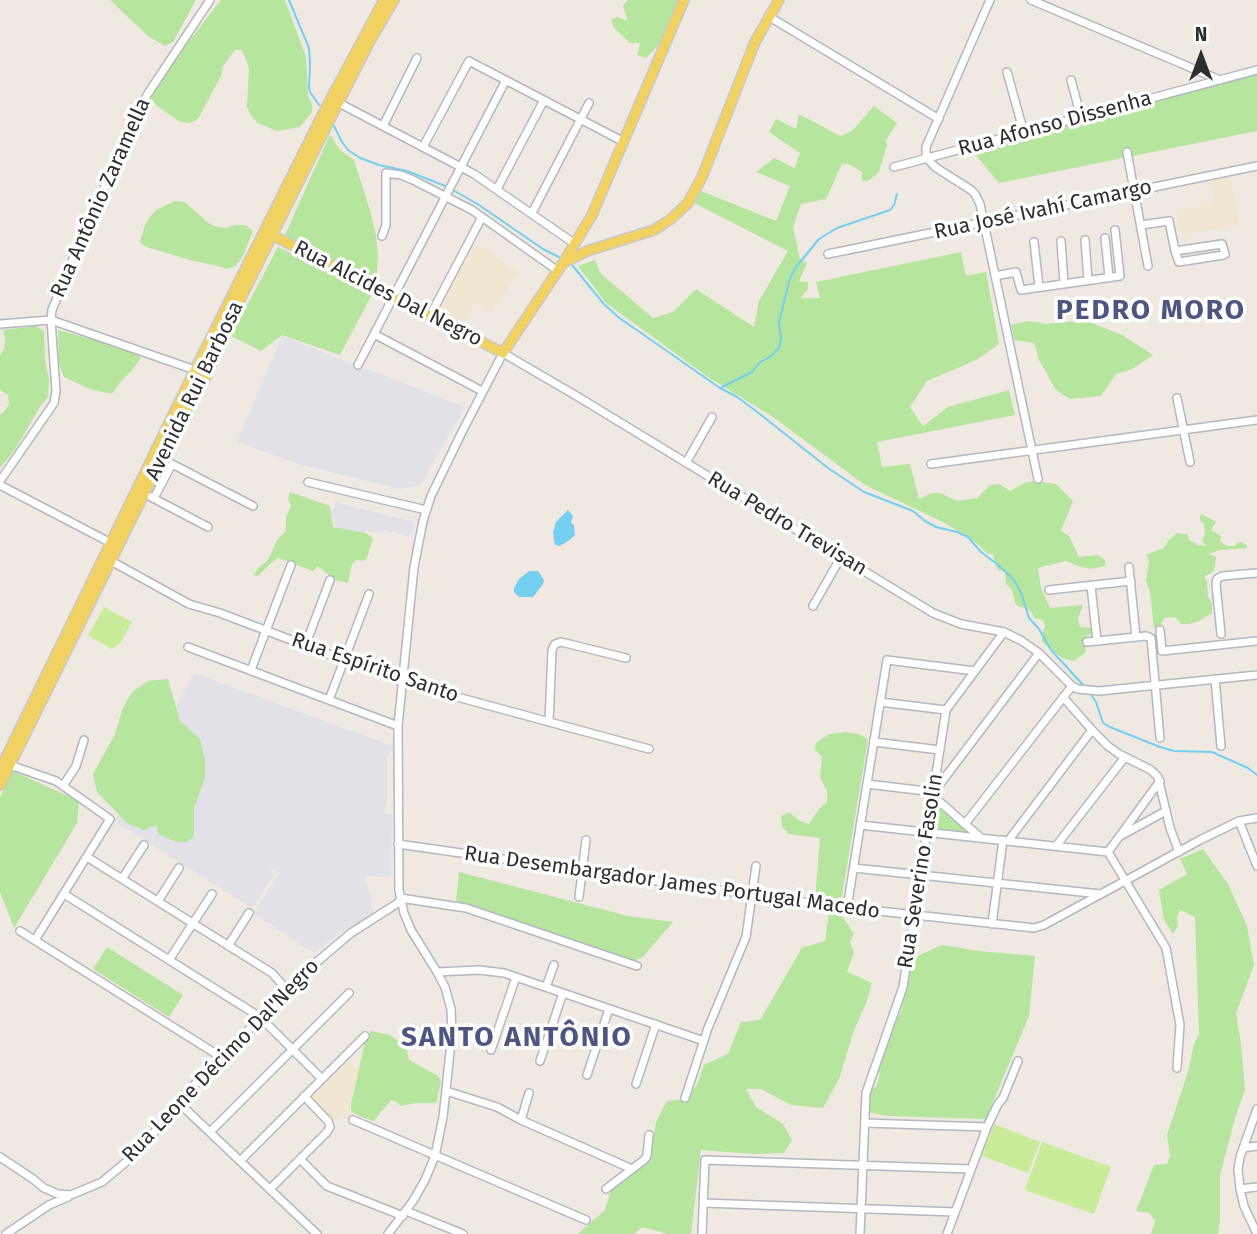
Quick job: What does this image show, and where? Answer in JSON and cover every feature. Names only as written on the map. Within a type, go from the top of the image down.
[{"type":"main road","name":"Avenida Rui Barbosa","points":[[333,108],[384,0]]},
{"type":"main road","name":"Avenida Rui Barbosa","points":[[0,770],[196,369],[322,127],[394,0]]},
{"type":"main road","points":[[503,353],[575,244],[597,205],[684,0]]},
{"type":"main road","points":[[560,267],[587,251],[654,230],[688,203],[698,186],[755,41],[779,0]]},
{"type":"main road","name":"Avenida Rui Barbosa","points":[[0,785],[144,493],[206,375],[269,233]]},
{"type":"main road","name":"Rua Alcides Dal Negro","points":[[269,233],[503,353]]},
{"type":"main road","points":[[575,244],[579,249],[587,251]]},
{"type":"main road","points":[[196,369],[205,367],[206,375]]},
{"type":"street","name":"Rua Antônio Zaramella","points":[[0,483],[54,403],[56,383],[51,320],[54,301],[79,242],[147,95],[210,0]]},
{"type":"street","points":[[990,0],[926,147],[926,155],[935,167],[975,194],[980,204],[1038,480]]},
{"type":"street","points":[[1031,0],[1220,80]]},
{"type":"street","points":[[768,16],[939,119]]},
{"type":"street","points":[[383,126],[417,58]]},
{"type":"street","points":[[423,147],[469,61],[624,142]]},
{"type":"street","name":"Rua Afonso Dissenha","points":[[894,167],[1257,70]]},
{"type":"street","points":[[1006,72],[1024,133]]},
{"type":"street","points":[[358,365],[506,80]]},
{"type":"street","points":[[1071,80],[1081,117]]},
{"type":"street","points":[[497,189],[544,100]]},
{"type":"street","points":[[532,213],[589,103]]},
{"type":"street","points":[[333,108],[383,126],[461,167],[575,244]]},
{"type":"street","points":[[1127,152],[1148,266]]},
{"type":"street","name":"Rua José Ivahí Camargo","points":[[828,254],[1257,166]]},
{"type":"street","points":[[382,236],[386,225],[386,173],[448,191],[482,217],[560,267]]},
{"type":"street","points":[[430,316],[482,217]]},
{"type":"street","points":[[1141,225],[1169,221],[1175,251],[1179,262],[1225,254],[1222,244],[1175,251]]},
{"type":"street","points":[[995,276],[1017,272],[1021,290],[1121,275],[1115,230]]},
{"type":"street","points":[[1105,238],[1109,278]]},
{"type":"street","points":[[1085,240],[1088,279]]},
{"type":"street","points":[[1060,241],[1065,283]]},
{"type":"street","points":[[1034,242],[1039,287]]},
{"type":"street","points":[[0,324],[51,320],[196,369]]},
{"type":"street","points":[[374,334],[482,391]]},
{"type":"street","points":[[388,1234],[420,1189],[435,1156],[441,1131],[452,1022],[445,988],[411,930],[400,899],[398,726],[417,548],[436,483],[503,353]]},
{"type":"street","name":"Rua Pedro Trevisan","points":[[503,353],[941,617],[961,624],[1004,632],[1022,641],[1039,653],[1072,686]]},
{"type":"street","points":[[1177,398],[1190,462]]},
{"type":"street","points":[[686,463],[712,417]]},
{"type":"street","points":[[931,464],[1257,420]]},
{"type":"street","points":[[154,498],[172,464],[253,506]]},
{"type":"street","points":[[307,482],[426,510]]},
{"type":"street","points":[[0,483],[111,542]]},
{"type":"street","points":[[144,493],[208,527]]},
{"type":"street","points":[[813,606],[841,557]]},
{"type":"street","name":"Rua Espírito Santo","points":[[111,561],[183,602],[220,613],[402,682],[649,749]]},
{"type":"street","points":[[251,670],[291,565]]},
{"type":"street","points":[[1129,567],[1136,637]]},
{"type":"street","points":[[1221,634],[1217,579],[1222,576],[1257,573]]},
{"type":"street","points":[[305,646],[330,580]]},
{"type":"street","points":[[1049,590],[1131,581]]},
{"type":"street","points":[[1091,586],[1097,641]]},
{"type":"street","points":[[329,700],[369,594]]},
{"type":"street","points":[[1160,630],[1162,651],[1198,644],[1257,641]]},
{"type":"street","name":"Rua Severino Fasolin","points":[[860,1234],[868,1086],[901,995],[946,710],[1004,632]]},
{"type":"street","points":[[1087,642],[1149,637],[1152,644],[1160,738]]},
{"type":"street","points":[[549,722],[552,650],[555,644],[561,642],[626,658]]},
{"type":"street","points":[[188,647],[398,726]]},
{"type":"street","points":[[933,794],[1039,653]]},
{"type":"street","points":[[847,908],[887,660],[975,671]]},
{"type":"street","points":[[965,824],[1072,686],[1083,691],[1095,691],[1257,675]]},
{"type":"street","points":[[1215,679],[1221,746]]},
{"type":"street","points":[[1063,697],[1108,746],[1151,770],[1160,781],[1172,835],[1179,852]]},
{"type":"street","points":[[880,702],[946,710]]},
{"type":"street","points":[[992,924],[1006,841],[1092,730]]},
{"type":"street","points":[[63,786],[76,766],[84,740]]},
{"type":"street","points":[[874,741],[940,750]]},
{"type":"street","points":[[1056,846],[1125,757]]},
{"type":"street","points":[[10,765],[48,777],[110,819],[35,940]]},
{"type":"street","points":[[1108,852],[1160,781]]},
{"type":"street","points":[[867,784],[933,794],[981,838]]},
{"type":"street","points":[[1119,837],[1166,811]]},
{"type":"street","name":"Rua Desembargador James Portugal Macedo","points":[[398,844],[847,908],[1028,928],[1038,927],[1239,821],[1257,818]]},
{"type":"street","points":[[1239,821],[1256,862]]},
{"type":"street","points":[[860,825],[1108,852]]},
{"type":"street","points":[[579,897],[586,839]]},
{"type":"street","points":[[122,879],[144,845]]},
{"type":"street","points":[[1108,852],[1166,948],[1181,1030],[1177,1068]]},
{"type":"street","points":[[87,857],[272,973],[287,990]]},
{"type":"street","points":[[685,1098],[704,1041],[744,943],[756,866]]},
{"type":"street","points":[[158,901],[179,868]]},
{"type":"street","points":[[853,868],[1100,894]]},
{"type":"street","points":[[64,894],[260,1017],[322,1079]]},
{"type":"street","points":[[169,960],[212,894]]},
{"type":"street","points":[[400,899],[466,908],[637,966]]},
{"type":"street","name":"Rua Leone Décimo Dal'Negro","points":[[52,1203],[112,1174],[138,1152],[178,1102],[320,958],[400,899]]},
{"type":"street","points":[[228,946],[249,913]]},
{"type":"street","points":[[20,931],[221,1057]]},
{"type":"street","points":[[546,987],[554,965]]},
{"type":"street","points":[[437,972],[489,970],[704,1041]]},
{"type":"street","points":[[491,1049],[516,977]]},
{"type":"street","points":[[210,1132],[349,993]]},
{"type":"street","points":[[540,1061],[563,993]]},
{"type":"street","points":[[587,1075],[609,1009]]},
{"type":"street","points":[[636,1084],[656,1024]]},
{"type":"street","points":[[240,1161],[365,1036]]},
{"type":"street","points":[[947,1234],[987,1127],[1003,1098],[1018,1061]]},
{"type":"street","points":[[446,1091],[490,1104],[632,1169]]},
{"type":"street","points":[[521,1119],[529,1094]]},
{"type":"street","points":[[270,1189],[330,1127],[328,1121],[304,1096]]},
{"type":"street","points":[[178,1102],[317,1234]]},
{"type":"street","points":[[1256,1229],[1245,1212],[1238,1169],[1257,1109]]},
{"type":"street","points":[[353,1120],[586,1220]]},
{"type":"street","points":[[864,1123],[987,1127]]},
{"type":"street","points":[[606,1189],[647,1156],[649,1135]]},
{"type":"street","points":[[1243,1147],[1257,1146]]},
{"type":"street","points":[[0,1157],[44,1188],[52,1203],[6,1234]]},
{"type":"street","points":[[300,1159],[327,1186],[463,1234]]},
{"type":"street","points":[[702,1234],[705,1160],[970,1169]]},
{"type":"street","points":[[33,1180],[68,1194]]},
{"type":"street","points":[[1240,1189],[1257,1187]]},
{"type":"street","points":[[44,1188],[68,1194]]},
{"type":"street","points":[[703,1203],[955,1212]]},
{"type":"shaded area","points":[[1230,177],[1240,224],[1182,235],[1176,211],[1215,204],[1210,181]]},
{"type":"shaded area","points":[[474,241],[518,273],[492,312],[476,302],[460,326],[436,314]]},
{"type":"shaded area","points":[[282,336],[465,407],[420,486],[400,489],[298,464],[237,442]]},
{"type":"shaded area","points":[[335,502],[415,522],[412,537],[384,530],[382,533],[353,533],[337,529],[331,514]]},
{"type":"shaded area","points":[[194,673],[390,745],[398,744],[387,756],[387,801],[384,813],[392,815],[391,877],[365,876],[374,914],[341,932],[314,953],[253,913],[280,872],[267,868],[274,875],[252,908],[114,821]]},
{"type":"shaded area","points":[[347,1059],[359,1070],[348,1118],[342,1114],[334,1121],[310,1096]]},
{"type":"green space","points":[[110,0],[196,0],[173,42],[165,46],[148,36]]},
{"type":"green space","points":[[221,0],[285,0],[306,57],[308,96],[312,105],[312,112],[300,127],[277,131],[258,123],[251,116],[247,107],[249,68],[242,50],[235,50],[223,66],[221,76],[198,119],[190,123],[180,122],[157,106],[151,98],[164,73]]},
{"type":"green space","points":[[628,0],[678,0],[662,41],[646,58],[637,55],[640,43],[630,43],[614,28],[611,20],[617,17],[628,21],[623,6]]},
{"type":"green space","points":[[1257,73],[1257,131],[999,183],[973,152]]},
{"type":"green space","points":[[874,106],[897,123],[886,140],[879,172],[868,181],[862,181],[862,172],[849,164],[842,164],[826,199],[801,204],[793,227],[800,259],[807,263],[799,281],[808,282],[808,289],[801,298],[820,298],[816,282],[961,252],[966,276],[986,272],[999,344],[976,360],[927,381],[910,407],[923,426],[948,407],[1009,390],[1015,415],[877,442],[882,467],[910,464],[919,499],[931,493],[940,493],[957,501],[977,498],[990,485],[999,484],[1010,491],[1024,483],[1035,481],[1056,484],[1073,501],[1061,531],[1069,536],[1079,557],[1098,555],[1105,560],[1105,566],[1091,569],[1066,561],[1038,568],[1041,588],[1050,608],[1083,605],[1078,619],[1080,627],[1092,628],[1093,633],[1087,636],[1085,653],[1074,661],[1062,658],[1042,642],[1045,626],[1043,620],[1034,618],[1031,611],[1016,605],[1012,590],[1006,584],[1005,571],[996,567],[993,554],[987,553],[974,541],[943,522],[865,485],[773,417],[708,377],[606,303],[578,266],[595,260],[601,274],[653,318],[673,312],[696,289],[754,327],[759,301],[788,251],[694,203],[701,191],[776,221],[790,186],[756,172],[774,158],[795,168],[800,153],[769,132],[776,119],[796,129],[799,114],[840,136],[852,131]]},
{"type":"green space","points":[[330,134],[339,149],[354,160],[371,214],[378,257],[376,282],[285,235]]},
{"type":"green space","points":[[175,201],[185,202],[216,227],[245,225],[253,231],[236,266],[227,269],[190,260],[144,246],[140,242],[150,217],[156,210]]},
{"type":"green space","points":[[278,247],[372,294],[340,355],[282,335],[261,351],[231,336]]},
{"type":"green space","points":[[1084,320],[1122,335],[1153,355],[1132,369],[1116,374],[1101,396],[1070,399],[1056,390],[1039,360],[1034,343],[1014,340],[1011,325],[1028,321],[1047,324]]},
{"type":"green space","points":[[36,326],[44,331],[48,397],[0,468],[0,415],[9,404],[8,395],[0,390],[0,355],[5,339],[3,330]]},
{"type":"green space","points":[[58,330],[131,350],[141,358],[112,394],[90,389],[64,377],[59,364]]},
{"type":"green space","points":[[290,492],[330,506],[333,527],[366,533],[373,538],[367,558],[364,561],[356,560],[352,564],[348,583],[335,580],[319,567],[313,571],[278,558],[258,576],[254,575],[286,531],[286,517],[291,506],[288,499]]},
{"type":"green space","points":[[1202,514],[1216,522],[1211,530],[1221,536],[1220,541],[1227,546],[1235,546],[1241,542],[1247,545],[1247,548],[1208,554],[1216,557],[1214,571],[1204,577],[1212,603],[1212,613],[1189,624],[1181,624],[1176,618],[1164,618],[1161,625],[1154,628],[1146,581],[1149,561],[1146,555],[1164,548],[1177,533],[1187,534],[1189,540],[1206,546],[1202,540],[1205,535],[1204,524],[1200,520]]},
{"type":"green space","points":[[104,607],[132,622],[121,642],[112,649],[88,636]]},
{"type":"green space","points":[[168,679],[180,721],[200,739],[205,760],[205,778],[194,808],[194,837],[186,842],[177,842],[158,834],[157,825],[144,830],[128,824],[97,792],[93,774],[115,734],[122,710],[132,692],[148,681]]},
{"type":"green space","points":[[846,732],[868,739],[841,902],[815,899],[820,838],[788,834],[782,826],[781,816],[789,812],[809,824],[827,802],[827,791],[820,777],[822,757],[815,749],[816,743],[829,734]]},
{"type":"green space","points":[[13,771],[79,801],[77,823],[14,928],[0,892],[0,797]]},
{"type":"green space","points":[[934,800],[976,837],[929,831]]},
{"type":"green space","points":[[1203,849],[1228,884],[1247,926],[1254,965],[1236,1013],[1245,1090],[1220,1175],[1218,1234],[1151,1234],[1155,1221],[1150,1213],[1136,1211],[1154,1165],[1167,1164],[1170,1155],[1167,1135],[1199,1034],[1195,917],[1180,910],[1177,917],[1178,926],[1173,934],[1164,920],[1159,890],[1187,874],[1180,859]]},
{"type":"green space","points":[[459,872],[628,916],[673,922],[642,958],[632,961],[476,908],[456,904]]},
{"type":"green space","points":[[829,912],[842,916],[854,934],[850,942],[854,952],[847,972],[872,983],[839,1079],[823,1108],[791,1105],[761,1089],[746,1089],[756,1107],[783,1124],[792,1140],[784,1153],[701,1150],[691,1234],[668,1234],[642,1227],[635,1234],[578,1234],[605,1210],[611,1190],[650,1161],[656,1122],[667,1101],[686,1099],[697,1085],[704,1065],[728,1054],[741,1022],[760,1020],[801,948],[825,941]]},
{"type":"green space","points":[[942,945],[1035,956],[1029,1016],[986,1119],[887,1116],[867,1112],[870,1090],[876,1087],[880,1074],[877,1070],[886,1040],[901,1011],[913,958]]},
{"type":"green space","points":[[107,947],[183,995],[169,1017],[93,969]]},
{"type":"green space","points":[[371,1031],[390,1035],[406,1047],[409,1060],[438,1076],[441,1082],[436,1103],[400,1106],[391,1100],[374,1121],[351,1111],[365,1042]]},
{"type":"green space","points":[[994,1124],[1040,1142],[1028,1173],[982,1156]]},
{"type":"green space","points":[[1042,1142],[1111,1167],[1094,1214],[1025,1190]]},
{"type":"water","points":[[568,510],[573,516],[571,523],[574,525],[575,535],[559,546],[555,545],[553,533],[556,522]]},
{"type":"water","points":[[529,571],[538,571],[544,580],[543,584],[533,597],[519,597],[514,588],[519,579]]},
{"type":"waterway","points":[[289,0],[309,48],[309,87],[319,105]]},
{"type":"waterway","points":[[334,126],[348,150],[360,158],[407,171],[448,187]]},
{"type":"waterway","points":[[453,190],[559,257]]},
{"type":"waterway","points":[[722,387],[752,372],[779,348],[779,322],[790,278],[819,239],[837,228],[890,210],[897,194]]},
{"type":"waterway","points":[[572,265],[618,317],[737,397],[828,468],[864,492],[913,511],[936,527],[968,537],[1014,580],[1029,618],[1051,650],[1084,686]]},
{"type":"waterway","points":[[1090,693],[1103,723],[1110,727],[1174,751],[1212,752],[1248,768],[1257,775]]},
{"type":"district","name":"PEDRO MORO","points":[[1151,311]]},
{"type":"district","name":"SANTO ANTÔNIO","points":[[517,1038]]}]
